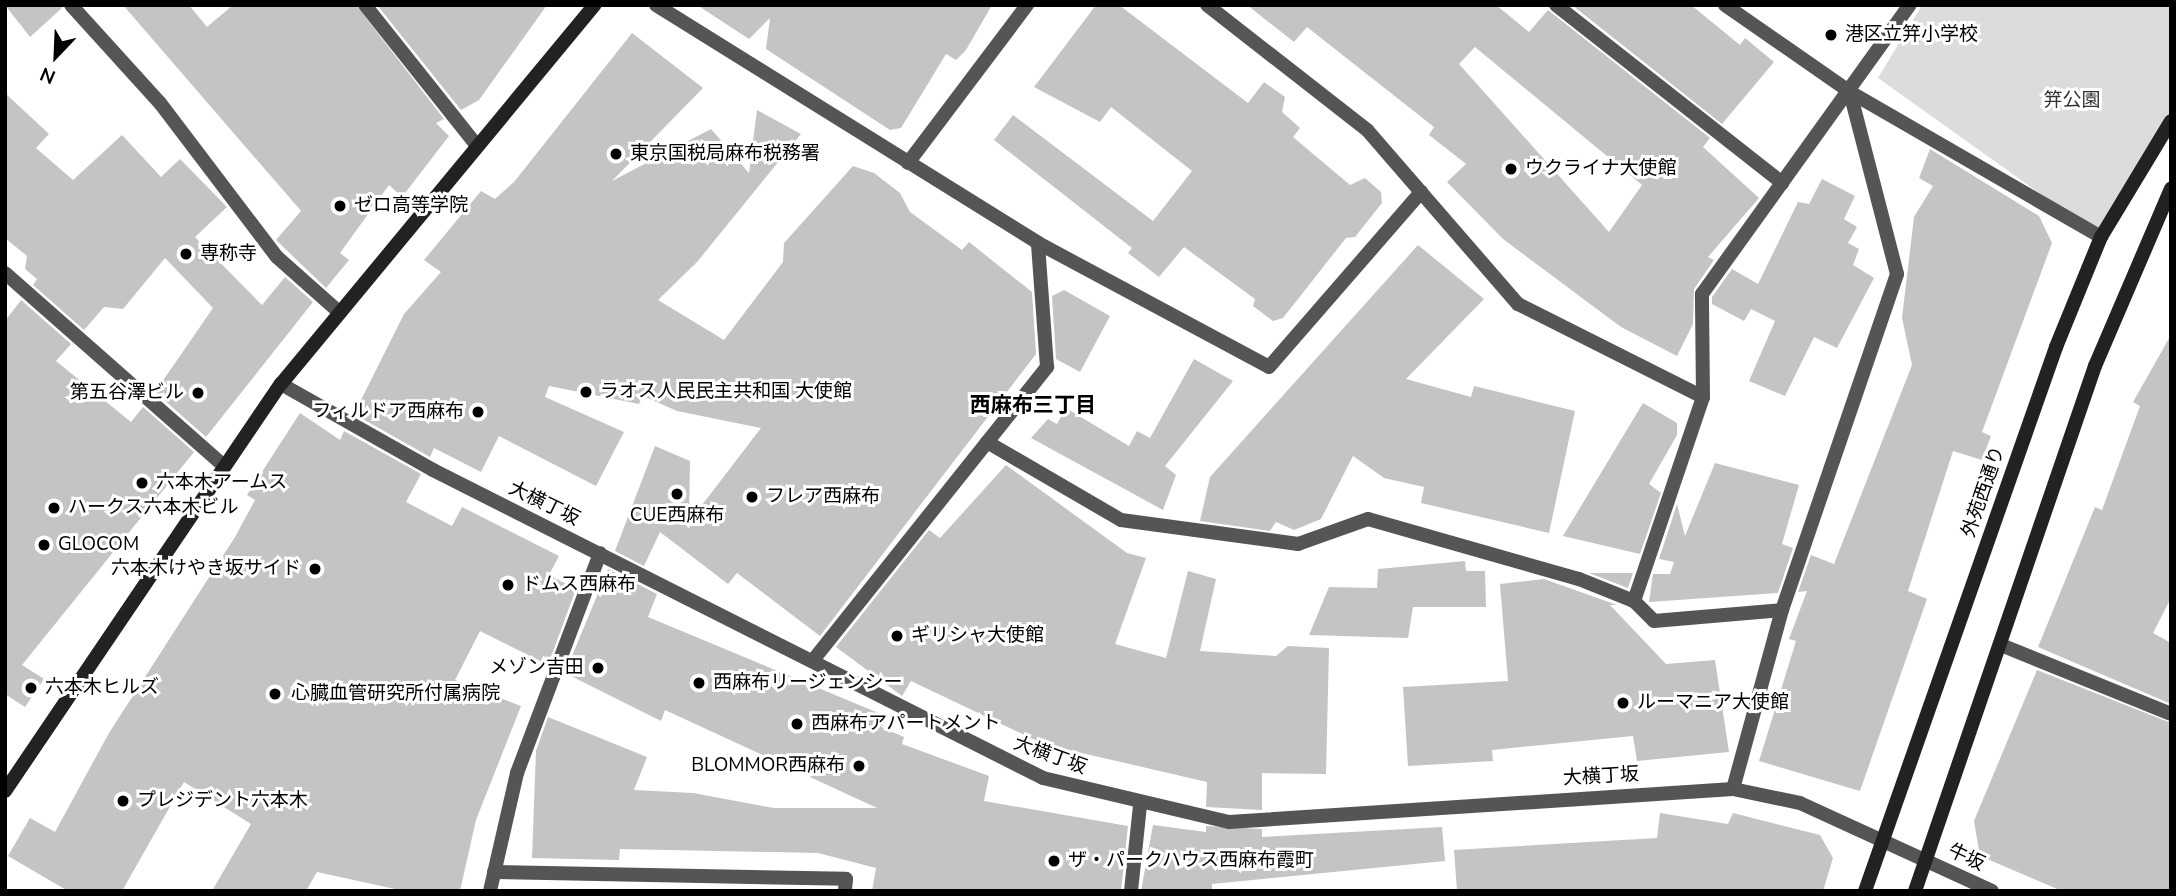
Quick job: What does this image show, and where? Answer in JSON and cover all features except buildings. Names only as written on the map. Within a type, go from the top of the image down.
[{"type":"main road","points":[[5,791],[222,464],[281,384],[595,5]]},
{"type":"main road","name":"外苑西通り","points":[[1865,891],[2056,347],[2101,237],[2171,121]]},
{"type":"main road","points":[[1915,891],[2095,366],[2171,189]]},
{"type":"street","points":[[71,5],[160,103],[277,257],[340,313]]},
{"type":"street","points":[[365,5],[477,146]]},
{"type":"street","points":[[656,5],[1038,243],[1269,367],[1421,192]]},
{"type":"street","points":[[908,163],[1027,5]]},
{"type":"street","points":[[1207,5],[1368,131],[1518,304],[1703,397]]},
{"type":"street","points":[[1556,5],[1782,183]]},
{"type":"street","points":[[1725,5],[1850,92],[2101,237]]},
{"type":"street","points":[[1634,601],[1703,397],[1702,294],[1850,92],[1910,5]]},
{"type":"street","points":[[1732,789],[1782,610],[1897,274],[1850,92]]},
{"type":"street","points":[[814,659],[1047,367],[1038,243]]},
{"type":"street","points":[[5,273],[222,464]]},
{"type":"street","name":"大横丁坂","points":[[281,384],[433,471],[814,659],[1032,772],[1140,805],[1229,822],[1732,789],[1800,803],[1881,841]]},
{"type":"street","points":[[987,442],[1121,520],[1298,544],[1368,519],[1634,601],[1654,621],[1782,610]]},
{"type":"street","points":[[490,891],[517,773],[600,553]]},
{"type":"street","points":[[2001,645],[2171,714]]},
{"type":"street","points":[[1131,891],[1140,805]]},
{"type":"street","name":"牛坂","points":[[1881,841],[1992,891]]},
{"type":"street","points":[[494,873],[846,879],[845,891]]},
{"type":"green space","name":"笄公園","points":[[1922,5],[2171,5],[2171,121],[2101,237],[1878,78]]},
{"type":"place","name":"港区立笄小学校","points":[[1831,35]]},
{"type":"place","name":"東京国税局麻布税務署","points":[[616,154]]},
{"type":"place","name":"ウクライナ大使館","points":[[1511,169]]},
{"type":"place","name":"ゼロ高等学院","points":[[340,206]]},
{"type":"place","name":"専称寺","points":[[186,254]]},
{"type":"place","name":"ラオス人民民主共和国 大使館","points":[[586,392]]},
{"type":"place","name":"第五谷澤ビル","points":[[198,393]]},
{"type":"place","name":"フィルドア西麻布","points":[[478,412]]},
{"type":"place","name":"六本木アームス","points":[[142,483]]},
{"type":"place","name":"CUE西麻布","points":[[677,494]]},
{"type":"place","name":"フレア西麻布","points":[[752,497]]},
{"type":"place","name":"ハークス六本木ビル","points":[[54,508]]},
{"type":"place","name":"GLOCOM","points":[[44,545]]},
{"type":"place","name":"六本木けやき坂サイド","points":[[315,569]]},
{"type":"place","name":"ドムス西麻布","points":[[508,585]]},
{"type":"place","name":"ギリシャ大使館","points":[[897,636]]},
{"type":"place","name":"メゾン吉田","points":[[598,668]]},
{"type":"place","name":"西麻布リージェンシー","points":[[699,683]]},
{"type":"place","name":"六本木ヒルズ","points":[[31,688]]},
{"type":"place","name":"心臓血管研究所付属病院","points":[[275,694]]},
{"type":"place","name":"ルーマニア大使館","points":[[1623,703]]},
{"type":"place","name":"西麻布アパートメント","points":[[797,724]]},
{"type":"place","name":"BLOMMOR西麻布","points":[[859,766]]},
{"type":"place","name":"プレジデント六本木","points":[[123,801]]},
{"type":"place","name":"ザ・パークハウス西麻布霞町","points":[[1054,861]]},
{"type":"district","name":"西麻布三丁目","points":[[1033,405]]}]
